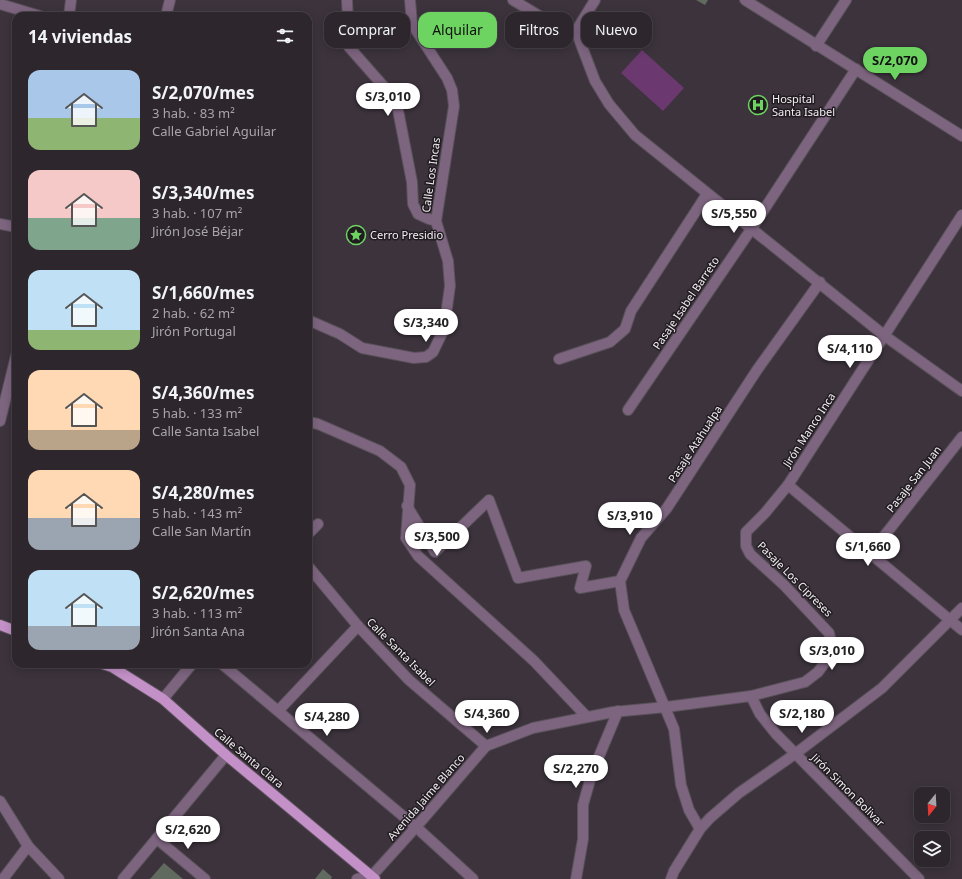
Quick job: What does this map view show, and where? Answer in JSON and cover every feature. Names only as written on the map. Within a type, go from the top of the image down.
[{"type":"main road","points":[[0,625],[12,630]]},
{"type":"main road","name":"Calle Santa Clara","points":[[114,668],[163,699],[226,755],[371,878]]},
{"type":"street","points":[[70,12],[71,0]]},
{"type":"street","points":[[167,12],[170,0]]},
{"type":"street","points":[[312,322],[340,334],[362,348],[414,358],[426,357],[433,352],[444,330],[450,286],[448,261],[436,221],[418,214],[413,204],[412,182],[397,105],[386,89],[349,47],[347,0]]},
{"type":"street","name":"Calle Los Incas","points":[[410,0],[412,24],[447,78],[452,90],[454,106],[436,221]]},
{"type":"street","points":[[513,0],[546,20],[576,31],[595,82],[609,104],[635,135],[707,194],[820,282],[885,336],[962,391]]},
{"type":"street","points":[[576,31],[595,0]]},
{"type":"street","points":[[745,0],[816,46],[856,69],[962,136]]},
{"type":"street","points":[[816,46],[846,0]]},
{"type":"street","points":[[0,4],[27,12]]},
{"type":"street","name":"Pasaje Isabel Barreto","points":[[628,410],[752,228],[856,69]]},
{"type":"street","points":[[559,359],[610,342],[625,329],[631,311],[707,194]]},
{"type":"street","name":"Jirón Manco Inca","points":[[746,532],[765,513],[788,485],[962,215]]},
{"type":"street","points":[[0,224],[12,226]]},
{"type":"street","name":"Pasaje Atahualpa","points":[[620,581],[641,538],[667,508],[757,370],[820,282]]},
{"type":"street","points":[[0,421],[12,372]]},
{"type":"street","points":[[312,423],[380,451],[401,467],[410,485],[406,538],[418,556],[534,661],[588,717]]},
{"type":"street","name":"Pasaje San Juan","points":[[870,554],[962,437]]},
{"type":"street","points":[[788,485],[962,630]]},
{"type":"street","points":[[408,506],[436,552],[489,500],[518,578],[586,566],[580,588],[620,581],[624,610],[674,729],[680,785],[689,810],[700,829]]},
{"type":"street","points":[[312,530],[318,524]]},
{"type":"street","name":"Pasaje Los Cipreses","points":[[666,707],[751,696],[805,682],[818,672],[828,658],[832,646],[829,633],[820,620],[750,554],[746,546],[746,532]]},
{"type":"street","name":"Calle Santa Isabel","points":[[312,571],[358,626],[409,680],[486,746]]},
{"type":"street","points":[[672,879],[674,871],[700,829],[739,794],[795,754],[882,688],[962,608]]},
{"type":"street","points":[[279,710],[358,626]]},
{"type":"street","points":[[163,699],[189,668]]},
{"type":"street","points":[[227,668],[279,710],[416,827],[473,879]]},
{"type":"street","name":"Jirón Simon Bolivar","points":[[751,696],[760,714],[795,754],[919,879]]},
{"type":"street","name":"Avenida Jaime Blanco","points":[[371,878],[486,746],[533,728],[618,711],[666,707]]},
{"type":"street","points":[[576,879],[582,839],[583,805],[592,773],[618,711]]},
{"type":"street","points":[[123,879],[226,755]]},
{"type":"street","points":[[0,801],[28,846],[59,879]]},
{"type":"street","points":[[157,839],[205,879]]},
{"type":"street","points":[[3,879],[28,846]]},
{"type":"street","points":[[357,879],[371,878]]},
{"type":"shaded area","points":[[642,50],[684,88],[663,111],[621,73]]},
{"type":"building","points":[[696,0],[708,0],[705,5]]},
{"type":"building","points":[[164,863],[183,879],[150,879]]},
{"type":"building","points":[[323,869],[332,877],[331,879],[315,879]]},
{"type":"place","name":"Hospital Santa Isabel","points":[[758,105]]},
{"type":"place","name":"Cerro Presidio","points":[[356,235]]}]
